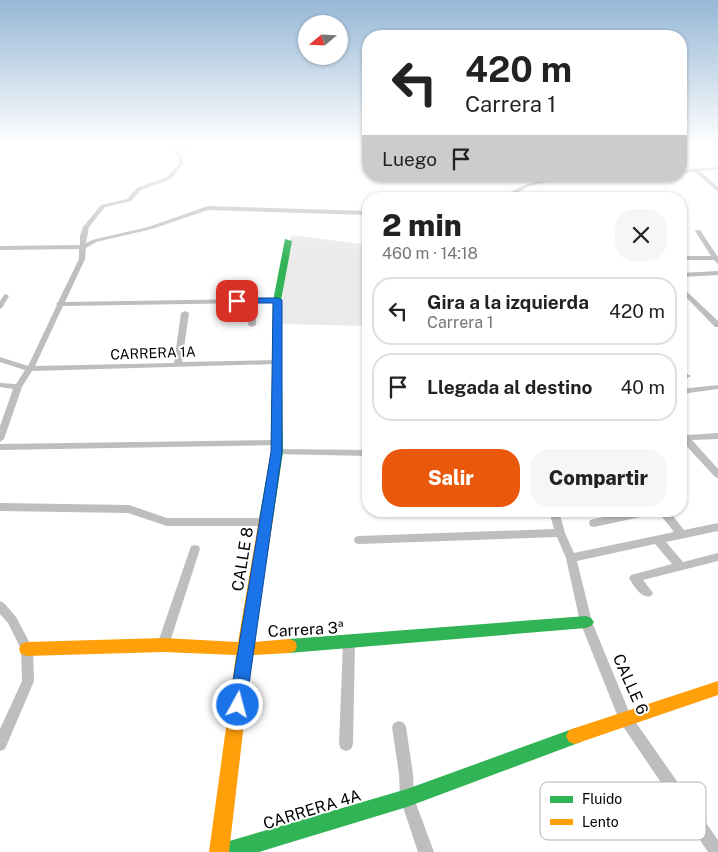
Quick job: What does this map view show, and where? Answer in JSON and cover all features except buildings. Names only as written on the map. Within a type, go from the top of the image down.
[{"type":"street","points":[[0,439],[3,424],[18,387],[30,369],[59,304],[82,259],[86,226],[99,209],[108,204],[125,201],[139,189],[153,184]]},
{"type":"street","points":[[513,192],[535,184]]},
{"type":"street","points":[[715,185],[718,190]]},
{"type":"street","points":[[0,248],[82,247],[94,242],[150,228],[208,208],[362,213]]},
{"type":"street","points":[[698,231],[717,260]]},
{"type":"street","name":"CALLE 8","points":[[219,852],[245,649],[276,448],[278,300],[288,241]]},
{"type":"street","points":[[687,256],[717,260]]},
{"type":"street","points":[[687,275],[718,273]]},
{"type":"street","points":[[687,294],[718,325]]},
{"type":"street","points":[[0,307],[6,296]]},
{"type":"street","points":[[252,325],[254,300]]},
{"type":"street","points":[[59,304],[278,300]]},
{"type":"street","points":[[178,365],[185,313]]},
{"type":"street","name":"CARRERA 1A","points":[[0,359],[30,369],[278,362]]},
{"type":"street","points":[[0,384],[18,387]]},
{"type":"street","points":[[687,391],[718,387]]},
{"type":"street","points":[[687,437],[718,436]]},
{"type":"street","points":[[687,441],[718,475]]},
{"type":"street","points":[[0,447],[276,448],[362,453]]},
{"type":"street","points":[[0,506],[129,509],[167,522],[264,522]]},
{"type":"street","name":"CALLE 6","points":[[556,517],[560,533],[571,558],[586,622],[625,718],[669,782]]},
{"type":"street","points":[[594,523],[624,517]]},
{"type":"street","points":[[668,517],[682,535]]},
{"type":"street","points":[[571,558],[718,528]]},
{"type":"street","points":[[359,540],[560,533]]},
{"type":"street","points":[[658,540],[680,566]]},
{"type":"street","points":[[163,645],[195,549]]},
{"type":"street","points":[[647,593],[635,578],[718,557]]},
{"type":"street","points":[[0,606],[12,620],[27,649],[28,681],[0,744]]},
{"type":"street","name":"Carrera 3ª","points":[[27,649],[163,645],[245,649],[349,643],[586,622]]},
{"type":"street","points":[[346,744],[349,643]]},
{"type":"street","name":"CARRERA 4A","points":[[226,852],[406,798],[625,718],[718,688]]},
{"type":"street","points":[[399,728],[406,774],[406,798],[426,852]]},
{"type":"street","name":"CALLE 6","points":[[706,836],[717,852]]},
{"type":"shaded area","points":[[291,235],[362,244],[362,326],[279,324]]},
{"type":"traffic: fast","points":[[266,519],[277,452],[277,301],[288,241]]},
{"type":"traffic: fast","points":[[289,646],[586,622]]},
{"type":"traffic: fast","points":[[226,852],[407,798],[575,736]]},
{"type":"traffic: slow","points":[[219,852],[245,649],[266,519]]},
{"type":"traffic: slow","points":[[27,649],[163,645],[245,649],[289,646]]},
{"type":"traffic: slow","points":[[575,736],[718,688]]},
{"type":"route","points":[[237,301],[278,300],[276,330],[278,362],[276,452],[253,595],[238,705]]}]
